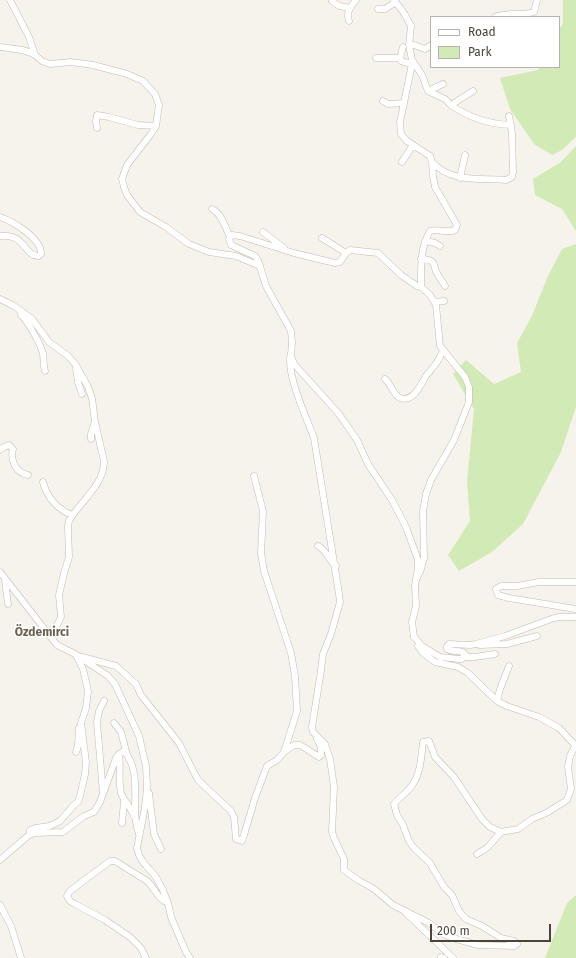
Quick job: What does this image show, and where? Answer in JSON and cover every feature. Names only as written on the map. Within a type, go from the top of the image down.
[{"type":"street","points":[[10,0],[29,37],[35,55]]},
{"type":"street","points":[[349,21],[348,16],[350,8],[356,0]]},
{"type":"street","points":[[499,16],[506,14],[529,14],[534,12],[537,0]]},
{"type":"street","points":[[332,1],[336,5],[350,8]]},
{"type":"street","points":[[378,9],[385,9],[395,1],[404,12],[411,26],[406,46],[400,58]]},
{"type":"street","points":[[406,46],[414,45],[425,49],[430,46]]},
{"type":"street","points":[[406,46],[412,62],[422,75],[428,91],[445,99],[460,112],[476,119],[497,124],[511,125]]},
{"type":"street","points":[[0,47],[30,52],[42,61],[50,64],[71,62],[92,65],[127,74],[143,81],[158,99],[159,108],[156,126],[125,170],[122,181],[131,201],[145,216],[166,227],[189,244],[209,252],[236,256],[260,266]]},
{"type":"street","points":[[376,58],[400,58],[401,61],[412,62]]},
{"type":"street","points":[[412,62],[400,122],[401,134],[407,141],[430,156],[435,187],[457,225],[456,230],[450,232],[430,231],[421,259],[421,287]]},
{"type":"street","points":[[428,91],[443,84]]},
{"type":"street","points":[[451,105],[473,91]]},
{"type":"street","points":[[382,101],[388,104],[404,103]]},
{"type":"street","points":[[97,128],[97,115],[138,125],[156,126]]},
{"type":"street","points":[[432,162],[440,170],[460,178],[506,180],[512,178],[514,172],[509,116]]},
{"type":"street","points":[[402,162],[413,145]]},
{"type":"street","points":[[460,178],[465,155]]},
{"type":"street","points":[[75,654],[116,666],[136,684],[141,695],[176,737],[198,780],[231,811],[234,817],[236,839],[242,841],[254,798],[267,766],[277,760],[284,752],[294,745],[300,745],[319,757],[321,755],[321,748],[312,727],[323,654],[331,634],[340,602],[336,566],[314,438],[296,389],[290,365],[289,358],[292,342],[291,331],[266,286],[260,266],[255,256],[231,245],[229,239],[230,237],[220,216],[212,209]]},
{"type":"street","points":[[0,217],[20,226],[39,247],[41,254],[39,256],[32,254],[15,237],[0,236]]},
{"type":"street","points":[[263,232],[291,252]]},
{"type":"street","points":[[230,237],[232,235],[240,236],[291,252],[338,263],[342,260],[346,253],[353,249],[378,253],[401,275],[417,286],[421,287],[435,302],[440,343],[443,350],[466,379],[469,388],[469,399],[454,440],[431,480],[426,494],[423,512],[424,558],[416,580]]},
{"type":"street","points":[[322,238],[346,253]]},
{"type":"street","points":[[426,241],[440,246]]},
{"type":"street","points":[[421,259],[429,260],[434,263],[437,274],[445,286]]},
{"type":"street","points":[[0,299],[28,323],[43,354],[44,371]]},
{"type":"street","points":[[435,302],[444,301]]},
{"type":"street","points":[[7,304],[14,306],[37,323],[49,342],[76,364],[92,398],[94,422],[104,461],[104,467],[98,483],[72,516],[68,526],[69,557],[59,595],[61,617],[56,627],[47,634]]},
{"type":"street","points":[[385,379],[396,396],[407,398],[415,393],[426,376],[436,366],[443,350]]},
{"type":"street","points":[[291,353],[294,364],[339,414],[357,440],[368,464],[394,503],[406,527],[418,560],[414,588],[416,606],[412,622],[416,643],[423,653],[435,662],[463,670],[473,677],[497,701],[554,724],[569,736],[576,745],[570,756],[568,767],[571,789],[567,800],[548,812],[532,819],[523,827],[512,831],[495,831],[486,824],[454,777],[435,757],[429,741],[423,742],[420,767],[416,779],[410,788],[394,804],[397,815],[414,848],[430,863],[444,888],[452,895],[459,911],[466,919],[482,926],[501,938],[517,944],[514,946],[478,945],[446,935],[429,923],[393,905],[374,889],[344,870],[344,859],[332,832],[334,787],[330,759],[325,744],[313,732]]},
{"type":"street","points":[[76,364],[78,382],[82,394]]},
{"type":"street","points":[[91,439],[94,422]]},
{"type":"street","points":[[0,450],[9,445],[13,449],[11,455],[15,465],[22,474],[28,475]]},
{"type":"street","points":[[254,476],[263,511],[261,553],[264,571],[291,653],[295,676],[297,711],[284,752]]},
{"type":"street","points":[[42,482],[49,498],[57,506],[72,516]]},
{"type":"street","points":[[318,546],[323,548],[331,562],[336,566]]},
{"type":"street","points":[[0,572],[57,645],[75,654],[108,676],[114,684],[139,736],[146,766],[147,788],[145,807],[137,848],[143,862],[156,877],[163,890],[171,917],[190,958]]},
{"type":"street","points":[[5,580],[8,604]]},
{"type":"street","points":[[576,582],[539,582],[517,586],[501,586],[496,589],[498,595],[509,598],[576,609]]},
{"type":"street","points":[[464,657],[465,654],[463,652],[449,650],[447,649],[447,646],[449,644],[476,644],[505,636],[559,617],[576,617]]},
{"type":"street","points":[[476,644],[504,644],[537,636]]},
{"type":"street","points":[[414,637],[422,646],[440,657],[459,659],[464,657],[495,654]]},
{"type":"street","points":[[75,654],[81,663],[87,685],[86,708],[79,729],[78,746],[76,752]]},
{"type":"street","points":[[497,701],[509,666]]},
{"type":"street","points":[[103,795],[97,722],[99,711],[104,701]]},
{"type":"street","points":[[29,835],[30,830],[56,824],[78,802],[85,774],[86,762],[81,723]]},
{"type":"street","points":[[114,723],[121,732],[127,755],[132,766],[136,788],[135,819]]},
{"type":"street","points":[[0,860],[29,835],[35,833],[57,833],[68,830],[84,816],[94,812],[100,802],[119,754],[124,751],[127,755]]},
{"type":"street","points":[[119,754],[120,788],[135,819],[139,834]]},
{"type":"street","points":[[147,788],[150,799],[154,834],[161,849]]},
{"type":"street","points":[[122,823],[124,799]]},
{"type":"street","points":[[477,854],[487,848],[501,832]]},
{"type":"street","points":[[146,958],[135,941],[105,920],[74,904],[67,896],[70,891],[110,861],[115,862],[147,881],[157,896],[168,903]]},
{"type":"street","points":[[0,905],[11,926],[21,958]]},
{"type":"street","points":[[404,910],[453,958]]},
{"type":"green space","points":[[563,0],[576,0],[576,137],[562,150],[552,155],[534,144],[510,109],[500,78],[538,70],[539,68],[560,68],[560,28],[563,24]]},
{"type":"green space","points":[[576,146],[576,231],[562,209],[535,195],[533,179],[561,162]]},
{"type":"green space","points":[[576,244],[576,407],[561,452],[523,524],[492,552],[459,571],[448,555],[470,521],[467,482],[474,409],[453,374],[466,360],[494,384],[521,372],[517,343],[531,318],[548,276],[562,249]]},
{"type":"green space","points":[[576,895],[576,958],[545,958],[567,903]]},
{"type":"district","name":"Özdemirci","points":[[42,633]]}]
